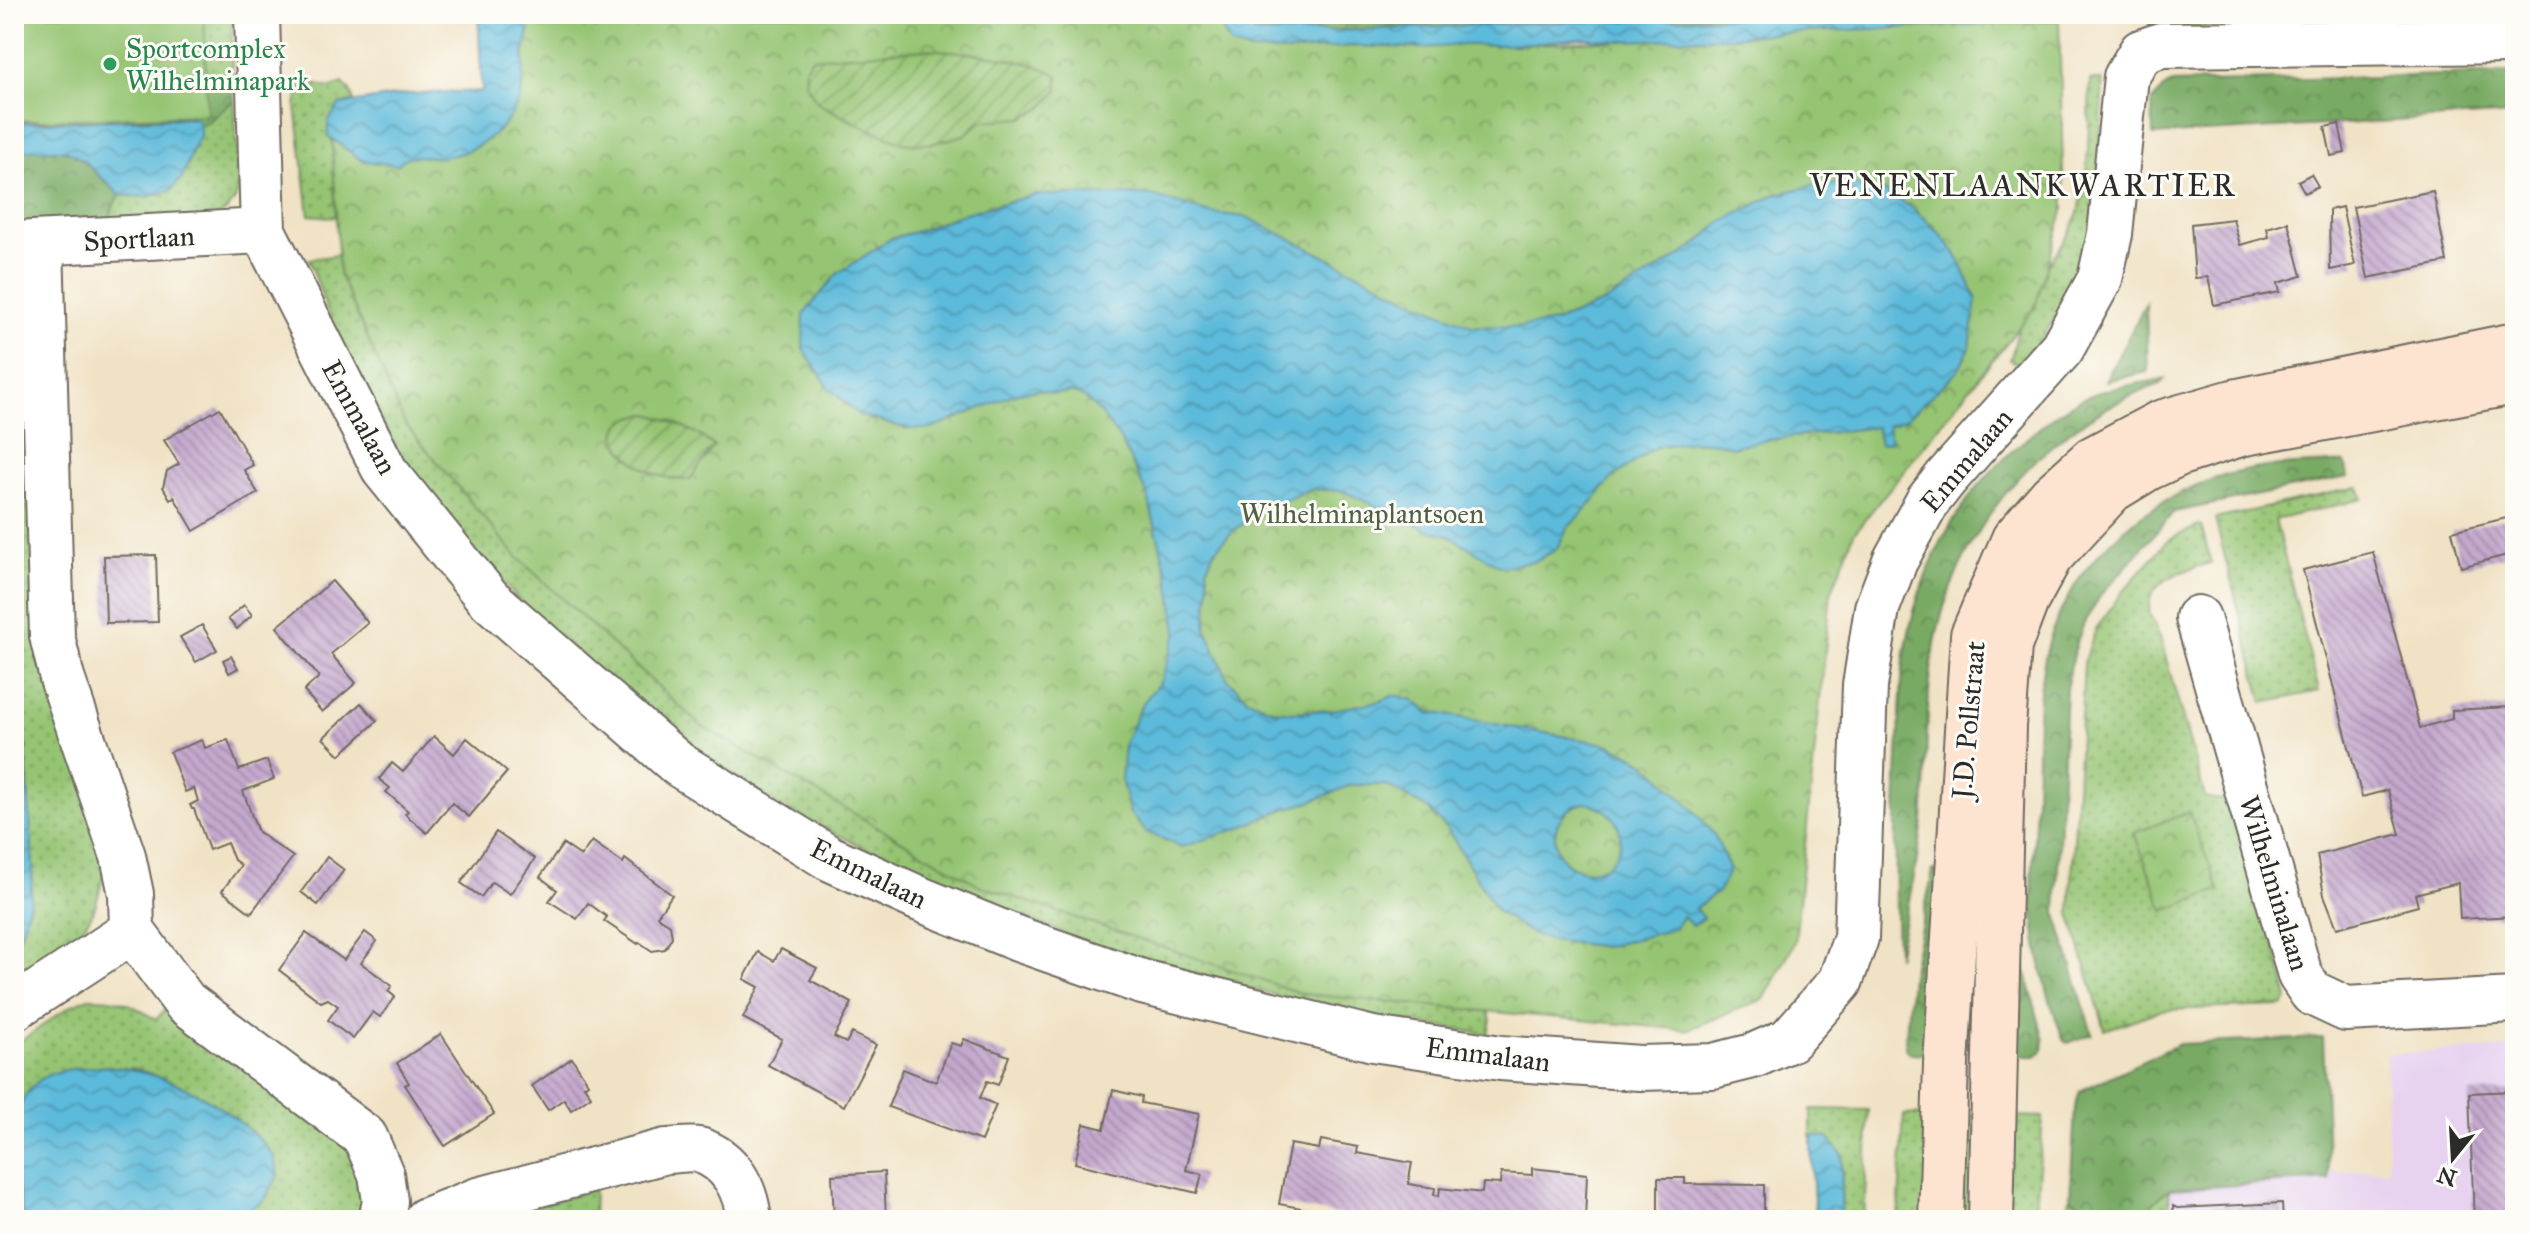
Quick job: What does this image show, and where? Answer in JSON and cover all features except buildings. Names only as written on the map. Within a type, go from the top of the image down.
[{"type":"street","name":"Emmalaan","points":[[257,14],[263,231],[385,471],[488,598],[678,764],[829,858],[1018,939],[1142,982],[1373,1039],[1501,1058],[1640,1068],[1713,1066],[1753,1056],[1789,1040],[1840,982],[1856,938],[1865,686],[1877,608],[1895,561],[1928,501],[2062,348],[2100,279],[2110,234],[2126,77],[2141,52],[2161,45],[2515,41]]},
{"type":"street","name":"Sportlaan","points":[[27,243],[263,231]]},
{"type":"street","points":[[27,243],[52,636],[62,678],[123,856],[131,894],[132,931],[185,1002],[365,1137],[381,1174],[385,1201],[381,1220]]},
{"type":"street","name":"J.D. Pollstraat","points":[[1941,1220],[1948,1033],[1973,635],[2014,539],[2052,495],[2092,459],[2160,423],[2233,402],[2515,345]]},
{"type":"street","name":"J.D. Pollstraat","points":[[1991,1220],[2003,726],[2009,646],[2026,601],[2050,557],[2112,490],[2180,453],[2240,434],[2515,382]]},
{"type":"street","name":"Wilhelminalaan","points":[[2198,618],[2300,975],[2312,993],[2346,1009],[2515,1000]]},
{"type":"street","points":[[14,1008],[132,931]]},
{"type":"street","points":[[426,1220],[478,1200],[666,1151],[697,1150],[722,1163],[741,1184],[749,1220]]},
{"type":"shaded area","points":[[2515,1048],[2515,1220],[2167,1220],[2167,1175],[2388,1170],[2386,1054]]},
{"type":"green space","name":"Sportcomplex Wilhelminapark","points":[[14,14],[204,14],[207,115],[14,121]]},
{"type":"green space","points":[[198,14],[232,14],[232,80],[200,81]]},
{"type":"green space","name":"Wilhelminaplantsoen","points":[[491,14],[1235,14],[1236,34],[1512,45],[2059,20],[2064,208],[2035,307],[1854,533],[1831,593],[1795,942],[1764,999],[1687,1030],[1303,994],[981,886],[701,726],[517,557],[405,424],[339,273],[331,121],[487,109]]},
{"type":"green space","points":[[629,14],[402,202],[332,217],[309,215],[296,106],[300,81],[330,88],[343,83],[350,91],[354,101],[339,105],[328,122],[350,151],[363,161]]},
{"type":"green space","points":[[1247,14],[1863,14],[1255,34],[1247,26]]},
{"type":"green space","points":[[2184,14],[2515,14],[2515,24],[2185,27]]},
{"type":"green space","points":[[925,49],[994,56],[1032,64],[1058,76],[1058,90],[1041,109],[1022,118],[982,121],[964,135],[931,144],[912,144],[860,125],[818,103],[807,86],[805,68],[812,58]]},
{"type":"green space","points":[[2515,73],[2515,114],[2153,135],[2152,101],[2173,83]]},
{"type":"green space","points":[[232,80],[234,100],[200,125],[198,120],[192,118],[14,123],[14,88]]},
{"type":"green space","points":[[2090,80],[2103,80],[2097,185],[2087,247],[2076,279],[2060,310],[2020,365],[2010,360],[2027,302],[2040,275],[2068,234],[2081,200],[2088,149]]},
{"type":"green space","points":[[234,100],[239,184],[235,199],[227,210],[218,216],[109,223],[113,206],[120,195],[157,194],[178,182],[185,172],[200,125]]},
{"type":"green space","points":[[57,149],[76,154],[120,195],[113,206],[109,223],[14,226],[14,150]]},
{"type":"green space","points":[[388,248],[1486,1007],[1491,1019],[1488,1034],[1338,1011],[1104,949],[934,882],[779,806],[653,717],[528,610],[460,535],[398,451],[333,328],[309,259]]},
{"type":"green space","points":[[14,292],[24,292],[104,870],[95,907],[81,931],[14,985],[14,948],[30,902],[33,866],[25,741],[14,719]]},
{"type":"green space","points":[[2146,303],[2148,372],[2105,381]]},
{"type":"green space","points":[[2165,379],[2091,417],[2045,452],[2002,498],[1984,523],[1955,578],[1944,608],[1932,660],[1923,820],[1897,957],[1896,832],[1902,684],[1910,629],[1929,569],[1957,515],[1975,490],[2045,423],[2094,394]]},
{"type":"green space","points":[[649,414],[683,427],[714,446],[690,479],[671,479],[653,473],[624,452],[617,439],[618,428],[628,419]]},
{"type":"green space","points":[[2345,462],[2348,477],[2174,512],[2101,595],[2085,621],[2066,688],[2056,913],[2092,1034],[2068,1043],[2064,1041],[2041,965],[2032,888],[2041,682],[2048,645],[2061,612],[2078,581],[2099,554],[2152,509],[2182,492],[2248,470]]},
{"type":"green space","points":[[2359,487],[2363,499],[2275,520],[2319,691],[2263,703],[2215,519]]},
{"type":"green space","points":[[2201,525],[2211,563],[2180,573],[2160,585],[2149,602],[2150,614],[2160,637],[2205,797],[2234,803],[2241,809],[2288,999],[2282,1006],[2162,1010],[2105,1030],[2070,914],[2084,663],[2096,629],[2122,592],[2169,539]]},
{"type":"green space","points":[[2189,812],[2219,890],[2164,911],[2134,833]]},
{"type":"green space","points":[[1933,870],[1946,871],[1936,1054],[1909,1053],[1905,1048],[1911,976]]},
{"type":"green space","points":[[2016,926],[2044,1040],[2043,1050],[2036,1056],[2012,1056]]},
{"type":"green space","points":[[88,998],[124,1002],[156,1020],[165,1009],[351,1149],[366,1195],[361,1220],[233,1220],[264,1199],[278,1176],[270,1151],[211,1102],[165,1079],[132,1068],[16,1119],[14,1134],[14,1046],[70,1006]]},
{"type":"green space","points":[[2323,1038],[2329,1180],[2169,1189],[2148,1208],[2125,1218],[2096,1214],[2070,1197],[2075,1107],[2080,1091],[2179,1044]]},
{"type":"green space","points":[[1811,1109],[1869,1110],[1864,1220],[1841,1220],[1842,1154],[1814,1135],[1811,1146]]},
{"type":"green space","points":[[1933,1114],[1928,1220],[1898,1220],[1904,1115]]},
{"type":"green space","points":[[1958,1116],[1984,1116],[1980,1220],[1953,1220]]},
{"type":"green space","points":[[2008,1116],[2043,1117],[2035,1220],[2004,1220]]},
{"type":"green space","points":[[14,1156],[18,1197],[24,1220],[14,1220]]},
{"type":"green space","points":[[594,1189],[593,1220],[488,1220]]},
{"type":"green space","points":[[2169,1189],[2170,1220],[2067,1220],[2070,1197],[2085,1208],[2147,1209]]},
{"type":"water","points":[[478,14],[528,14],[529,21],[521,93],[510,116],[492,136],[469,150],[438,157],[413,156],[398,165],[363,161],[328,136],[328,122],[339,105],[406,94],[482,91]]},
{"type":"water","points":[[1224,14],[1247,14],[1247,26],[1256,34],[1863,14],[2026,14],[2025,20],[1990,24],[1620,41],[1583,38],[1512,45],[1423,48],[1352,46],[1288,52],[1249,51],[1231,46],[1222,29]]},
{"type":"water","points":[[198,120],[200,125],[200,138],[182,178],[170,191],[146,197],[120,195],[84,161],[66,150],[14,150],[14,123]]},
{"type":"water","points":[[1822,183],[1855,184],[1885,192],[1911,207],[1937,230],[1956,253],[1977,300],[1970,347],[1957,372],[1906,419],[1888,426],[1891,441],[1880,444],[1876,427],[1731,447],[1691,441],[1656,447],[1613,477],[1568,527],[1556,550],[1533,562],[1501,567],[1448,535],[1430,531],[1343,491],[1310,489],[1256,513],[1214,551],[1207,568],[1206,629],[1228,680],[1248,699],[1273,710],[1292,712],[1332,710],[1381,701],[1395,695],[1413,700],[1430,712],[1611,745],[1646,763],[1715,836],[1730,870],[1718,892],[1695,908],[1703,918],[1692,926],[1683,916],[1674,929],[1605,947],[1550,940],[1532,934],[1497,911],[1448,830],[1429,810],[1386,785],[1351,785],[1182,847],[1146,832],[1130,813],[1121,780],[1124,744],[1142,704],[1161,681],[1177,632],[1170,584],[1147,494],[1120,439],[1084,397],[1070,392],[1055,394],[1039,390],[1017,393],[932,429],[907,429],[859,415],[830,389],[803,349],[804,314],[837,274],[892,238],[961,214],[1035,195],[1148,195],[1211,213],[1247,217],[1412,300],[1472,326],[1522,327],[1555,322],[1605,302],[1694,247],[1721,222],[1774,195]],"holes":[[[1584,803],[1603,809],[1614,819],[1620,832],[1614,858],[1604,867],[1590,871],[1573,867],[1557,849],[1555,833],[1560,820],[1570,809]]]},
{"type":"water","points":[[14,719],[25,741],[33,866],[30,902],[14,948]]},
{"type":"water","points":[[108,1066],[165,1079],[201,1096],[234,1117],[263,1143],[275,1160],[278,1176],[264,1200],[233,1220],[24,1220],[14,1165],[14,1145],[15,1125],[28,1091],[41,1079],[56,1072]]},
{"type":"water","points":[[1814,1135],[1827,1137],[1842,1154],[1841,1220],[1815,1220],[1811,1146]]},
{"type":"place","name":"Sportcomplex Wilhelminapark","points":[[110,64]]},
{"type":"district","name":"VENENLAANKWARTIER","points":[[2023,185]]}]
